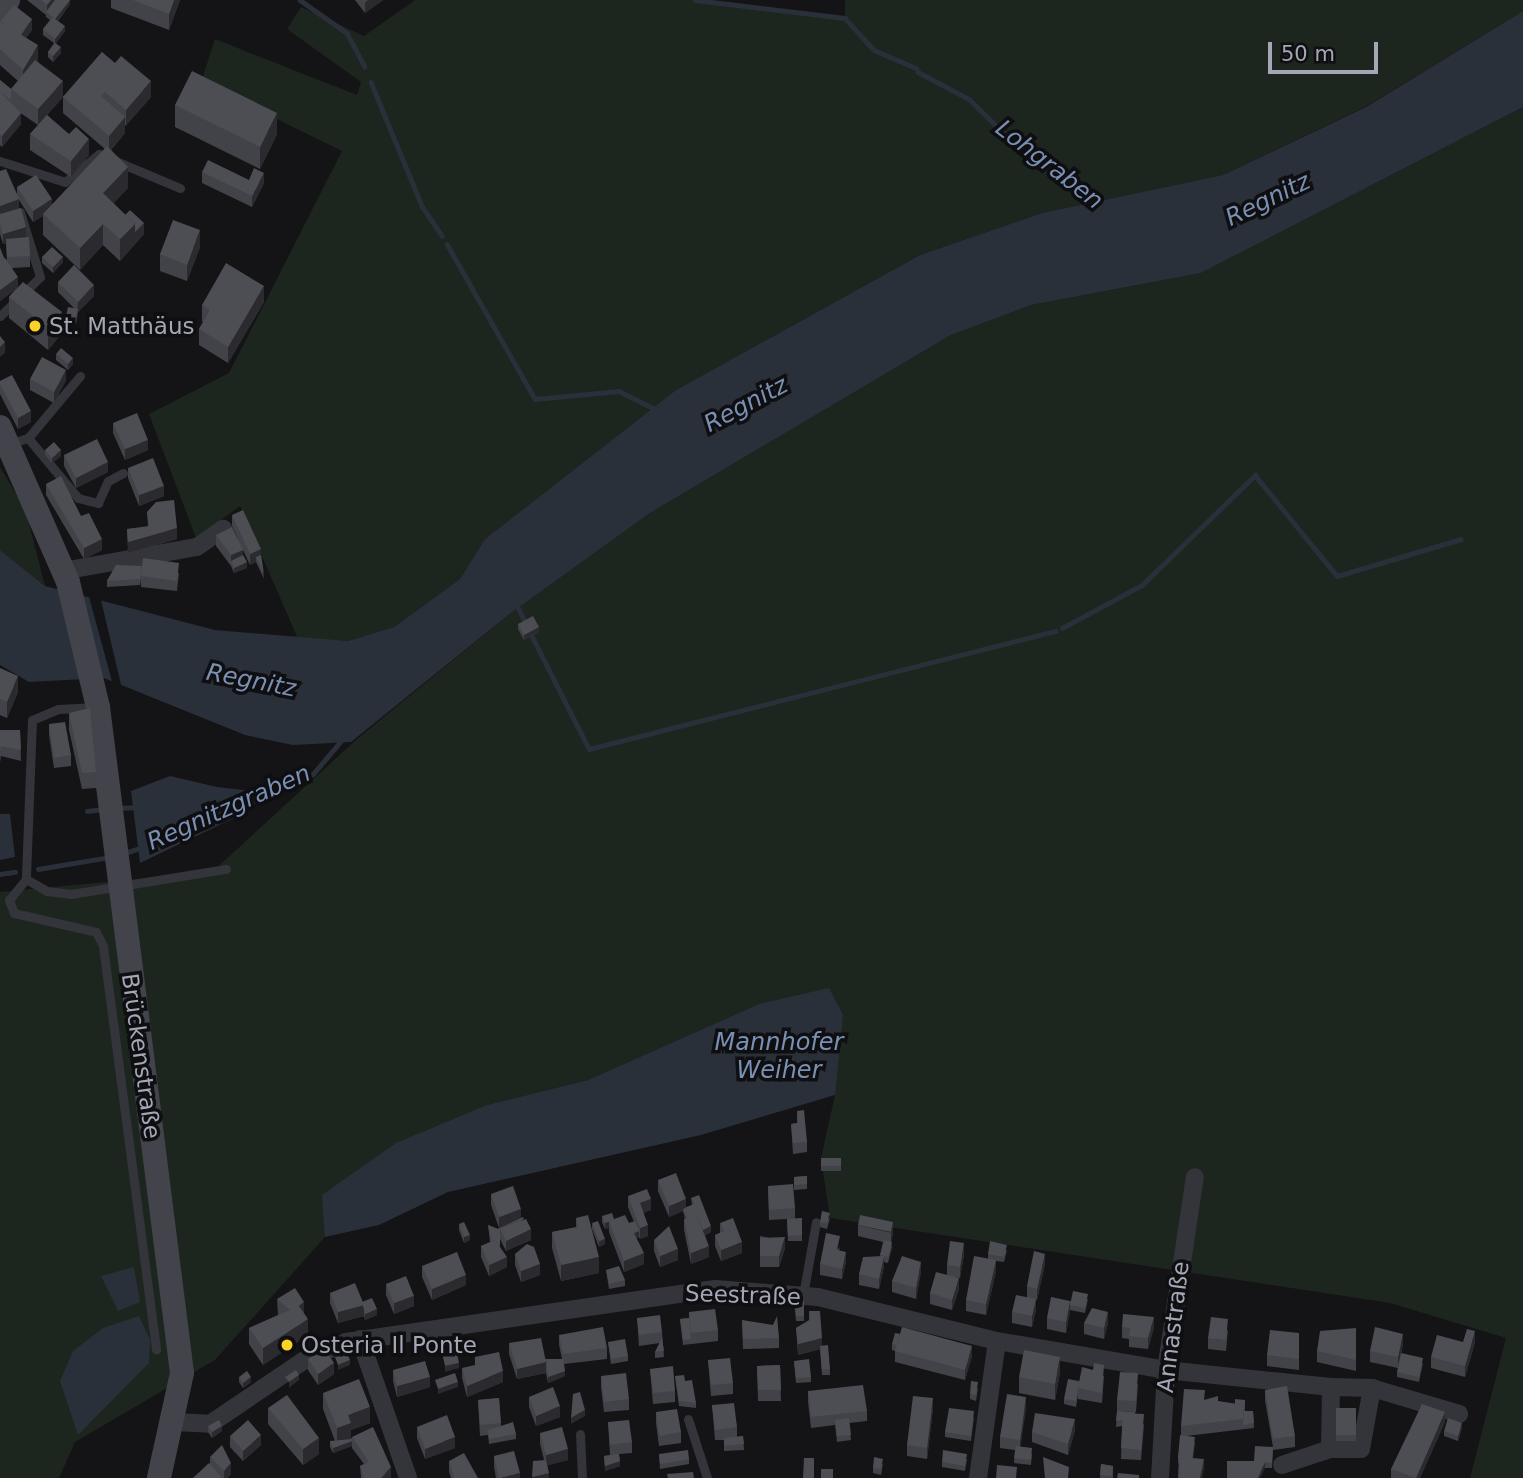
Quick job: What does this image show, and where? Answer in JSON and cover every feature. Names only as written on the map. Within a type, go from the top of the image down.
[{"type":"main road","points":[[0,10],[8,0]]},
{"type":"main road","points":[[12,436],[66,577]]},
{"type":"main road","name":"Brückenstraße","points":[[66,577],[96,698],[116,889],[182,1373],[175,1422],[159,1478]]},
{"type":"street","points":[[66,577],[197,547],[223,529]]},
{"type":"street","name":"Annastraße","points":[[1160,1478],[1166,1370],[1195,1177]]},
{"type":"street","name":"Seestraße","points":[[175,1422],[210,1424],[324,1348],[360,1339],[657,1294],[715,1289],[803,1295],[998,1341],[1166,1370],[1331,1387],[1372,1388],[1460,1414]]},
{"type":"street","points":[[360,1339],[408,1478]]},
{"type":"street","points":[[978,1478],[998,1341]]},
{"type":"street","points":[[1330,1449],[1331,1387]]},
{"type":"street","points":[[1282,1465],[1330,1449],[1361,1449],[1372,1388]]},
{"type":"lane","points":[[0,163],[65,182],[99,155],[180,188]]},
{"type":"lane","points":[[0,163],[6,178]]},
{"type":"lane","points":[[0,316],[40,277],[15,200]]},
{"type":"lane","points":[[80,376],[12,436],[78,498],[98,503],[108,481],[123,473]]},
{"type":"lane","points":[[96,698],[32,720],[26,879],[9,900],[14,913],[96,932],[103,946],[156,1350]]},
{"type":"lane","points":[[26,879],[47,891],[71,894],[175,881],[226,869]]},
{"type":"lane","points":[[803,1295],[816,1222]]},
{"type":"lane","points":[[688,1419],[707,1478]]},
{"type":"lane","points":[[580,1434],[582,1478]]},
{"type":"shaded area","points":[[415,0],[695,0],[845,18],[845,0],[1523,0],[1523,11],[1365,107],[1223,175],[1042,213],[920,255],[676,390],[485,539],[460,579],[394,627],[348,641],[298,639],[240,506],[196,538],[149,414],[229,373],[342,151],[201,82],[215,39],[357,95],[361,82],[287,29],[301,7],[364,36]]},
{"type":"shaded area","points":[[1523,107],[1523,1478],[1470,1478],[1506,1338],[1390,1303],[830,1218],[821,1158],[835,1095],[759,1004],[588,1080],[487,1105],[325,1237],[215,1360],[75,1442],[59,1478],[0,1478],[0,892],[212,872],[357,739],[507,616],[650,513],[951,335],[1031,305],[1201,273]]},
{"type":"shaded area","points":[[0,467],[26,511],[45,586],[0,550]]},
{"type":"water","name":"Regnitz","points":[[1523,11],[1523,107],[1201,273],[1031,305],[951,335],[650,513],[507,616],[351,742],[293,745],[245,735],[104,678],[29,682],[0,665],[0,550],[45,586],[215,630],[348,641],[394,627],[460,579],[485,539],[676,390],[920,255],[1042,213],[1223,175],[1366,107]]},
{"type":"water","points":[[170,776],[217,787],[269,793],[236,817],[140,863],[131,791]]},
{"type":"water","points":[[0,814],[10,814],[15,857],[0,860]]},
{"type":"water","name":"Mannhofer Weiher","points":[[829,988],[843,1015],[835,1095],[701,1135],[448,1192],[379,1225],[325,1237],[322,1195],[396,1143],[487,1105],[588,1080],[759,1004]]},
{"type":"water","points":[[134,1267],[140,1302],[118,1311],[101,1276]]},
{"type":"water","points":[[139,1316],[150,1340],[149,1363],[78,1435],[60,1381],[73,1351],[103,1328]]},
{"type":"pier","points":[[88,593],[100,596],[122,689],[113,685]]},
{"type":"building","points":[[55,0],[70,0],[55,19],[65,26],[55,39],[43,29],[53,17],[46,12]]},
{"type":"building","points":[[133,0],[174,0],[169,14]]},
{"type":"building","points":[[14,5],[32,19],[21,35],[0,22]]},
{"type":"building","points":[[0,22],[38,45],[23,70],[0,49]]},
{"type":"building","points":[[55,43],[61,47],[53,56],[48,52]]},
{"type":"building","points":[[102,52],[115,63],[121,56],[151,81],[126,110],[105,92],[101,96],[125,117],[109,136],[63,97]]},
{"type":"building","points":[[35,60],[63,81],[38,109],[11,89]]},
{"type":"building","points":[[192,71],[277,113],[260,147],[175,105]]},
{"type":"building","points":[[0,80],[11,89],[11,100],[0,92]]},
{"type":"building","points":[[0,92],[21,113],[2,136],[0,134]]},
{"type":"building","points":[[47,115],[69,134],[76,127],[89,139],[71,161],[30,134]]},
{"type":"building","points":[[107,146],[128,167],[103,193],[135,224],[120,239],[103,224],[80,248],[43,214]]},
{"type":"building","points":[[208,160],[249,180],[254,168],[264,173],[252,196],[202,172]]},
{"type":"building","points":[[6,169],[19,199],[0,206],[0,171]]},
{"type":"building","points":[[36,175],[52,199],[33,211],[17,187]]},
{"type":"building","points":[[21,208],[26,227],[3,234],[0,214]]},
{"type":"building","points":[[130,210],[144,223],[135,232],[135,224],[125,215]]},
{"type":"building","points":[[173,220],[200,230],[187,265],[160,254]]},
{"type":"building","points":[[29,237],[30,256],[7,257],[6,239]]},
{"type":"building","points":[[52,247],[63,257],[53,267],[42,257]]},
{"type":"building","points":[[5,258],[18,277],[0,290],[0,261]]},
{"type":"building","points":[[226,263],[264,286],[228,347],[199,329],[210,310],[202,305]]},
{"type":"building","points":[[74,265],[94,285],[78,302],[58,282]]},
{"type":"building","points":[[23,282],[62,312],[48,328],[9,297]]},
{"type":"building","points":[[68,307],[78,309],[76,318],[66,316]]},
{"type":"building","points":[[61,348],[73,358],[68,364],[56,354]]},
{"type":"building","points":[[42,357],[66,370],[54,392],[30,379]]},
{"type":"building","points":[[12,375],[31,411],[18,418],[0,384],[0,381]]},
{"type":"building","points":[[137,413],[148,440],[125,449],[113,423]]},
{"type":"building","points":[[97,439],[108,462],[76,478],[64,455]]},
{"type":"building","points":[[54,442],[61,450],[52,458],[45,450]]},
{"type":"building","points":[[153,458],[164,486],[139,495],[128,468]]},
{"type":"building","points":[[61,476],[81,516],[89,513],[102,539],[84,548],[46,484]]},
{"type":"building","points":[[174,500],[177,528],[128,542],[127,529],[149,526],[147,512],[156,502]]},
{"type":"building","points":[[243,510],[261,549],[250,554],[232,515]]},
{"type":"building","points":[[232,527],[243,550],[231,555],[216,535]]},
{"type":"building","points":[[243,555],[247,562],[234,568],[231,561]]},
{"type":"building","points":[[261,555],[264,574],[256,557]]},
{"type":"building","points":[[143,558],[179,563],[177,581],[141,576]]},
{"type":"building","points":[[116,565],[142,566],[140,579],[107,581]]},
{"type":"building","points":[[533,616],[539,627],[524,635],[518,624]]},
{"type":"building","points":[[0,668],[18,676],[7,702],[0,699]]},
{"type":"building","points":[[90,708],[96,772],[82,773],[69,713]]},
{"type":"building","points":[[65,722],[71,755],[54,758],[49,724]]},
{"type":"building","points":[[0,730],[20,730],[21,750],[1,746],[0,752]]},
{"type":"building","points":[[804,1110],[807,1142],[793,1143],[791,1124],[798,1123],[797,1111]]},
{"type":"building","points":[[821,1158],[841,1158],[841,1166],[821,1166]]},
{"type":"building","points":[[676,1173],[686,1199],[669,1206],[658,1180]]},
{"type":"building","points":[[807,1176],[807,1184],[794,1185],[794,1177]]},
{"type":"building","points":[[793,1184],[795,1208],[769,1210],[768,1186]]},
{"type":"building","points":[[513,1186],[521,1209],[499,1217],[491,1194]]},
{"type":"building","points":[[647,1189],[651,1199],[640,1203],[648,1225],[640,1228],[628,1196]]},
{"type":"building","points":[[699,1195],[711,1226],[703,1230],[696,1214],[687,1218],[683,1209],[694,1204],[691,1198]]},
{"type":"building","points":[[822,1211],[830,1213],[827,1223],[820,1222]]},
{"type":"building","points":[[612,1213],[614,1219],[605,1223],[602,1216]]},
{"type":"building","points":[[696,1214],[709,1246],[691,1253],[684,1219]]},
{"type":"building","points":[[588,1215],[599,1257],[561,1265],[552,1232],[578,1227],[576,1218]]},
{"type":"building","points":[[625,1215],[644,1253],[624,1261],[609,1221]]},
{"type":"building","points":[[860,1215],[893,1222],[891,1232],[858,1225]]},
{"type":"building","points":[[733,1218],[742,1242],[721,1250],[715,1235],[724,1231],[720,1223]]},
{"type":"building","points":[[802,1218],[802,1235],[788,1236],[787,1219]]},
{"type":"building","points":[[526,1219],[531,1229],[506,1241],[500,1228]]},
{"type":"building","points":[[598,1221],[605,1239],[599,1241],[592,1223]]},
{"type":"building","points":[[635,1221],[639,1231],[634,1233],[629,1223]]},
{"type":"building","points":[[464,1222],[470,1235],[464,1237],[459,1224]]},
{"type":"building","points":[[488,1225],[500,1228],[500,1246],[495,1240],[491,1241]]},
{"type":"building","points":[[669,1226],[678,1249],[660,1256],[654,1240]]},
{"type":"building","points":[[826,1233],[840,1236],[837,1250],[846,1252],[842,1269],[820,1264]]},
{"type":"building","points":[[785,1237],[779,1256],[760,1256],[760,1238]]},
{"type":"building","points":[[495,1240],[507,1257],[489,1265],[481,1246]]},
{"type":"building","points":[[884,1240],[892,1242],[888,1257],[880,1255]]},
{"type":"building","points":[[950,1241],[964,1243],[960,1267],[947,1265]]},
{"type":"building","points":[[990,1241],[1007,1245],[1004,1257],[988,1254]]},
{"type":"building","points":[[527,1244],[534,1247],[540,1264],[521,1271],[515,1254]]},
{"type":"building","points":[[1034,1251],[1045,1254],[1037,1289],[1027,1286]]},
{"type":"building","points":[[457,1252],[466,1275],[432,1289],[422,1266]]},
{"type":"building","points":[[884,1256],[879,1279],[859,1274],[863,1257]]},
{"type":"building","points":[[902,1256],[921,1262],[916,1288],[892,1281]]},
{"type":"building","points":[[974,1256],[996,1260],[986,1304],[966,1300]]},
{"type":"building","points":[[619,1266],[625,1280],[609,1284],[606,1270]]},
{"type":"building","points":[[936,1272],[959,1278],[952,1300],[930,1293]]},
{"type":"building","points":[[406,1276],[414,1296],[394,1303],[386,1284]]},
{"type":"building","points":[[355,1283],[364,1305],[338,1312],[330,1293]]},
{"type":"building","points":[[295,1288],[304,1302],[299,1306],[308,1319],[263,1348],[249,1328],[290,1310],[277,1299]]},
{"type":"building","points":[[1073,1291],[1088,1294],[1085,1308],[1070,1305]]},
{"type":"building","points":[[1016,1295],[1036,1299],[1032,1316],[1012,1312]]},
{"type":"building","points":[[1051,1297],[1070,1301],[1066,1322],[1047,1318]]},
{"type":"building","points":[[372,1298],[377,1309],[365,1314],[362,1302]]},
{"type":"building","points":[[794,1298],[804,1300],[804,1316],[796,1316]]},
{"type":"building","points":[[1092,1308],[1108,1312],[1104,1328],[1084,1323]]},
{"type":"building","points":[[715,1309],[718,1330],[691,1333],[689,1312]]},
{"type":"building","points":[[809,1311],[820,1311],[822,1338],[798,1344],[796,1328],[810,1320]]},
{"type":"building","points":[[1123,1314],[1154,1317],[1148,1338],[1129,1336],[1130,1328],[1122,1327]]},
{"type":"building","points":[[660,1315],[662,1332],[639,1335],[637,1318]]},
{"type":"building","points":[[777,1316],[779,1338],[743,1339],[742,1320],[773,1325]]},
{"type":"building","points":[[1211,1317],[1228,1319],[1226,1340],[1208,1338]]},
{"type":"building","points":[[689,1318],[691,1339],[683,1340],[680,1319]]},
{"type":"building","points":[[603,1327],[607,1348],[563,1354],[559,1335]]},
{"type":"building","points":[[902,1327],[972,1346],[965,1370],[895,1351]]},
{"type":"building","points":[[1375,1327],[1403,1334],[1398,1357],[1370,1351]]},
{"type":"building","points":[[1356,1328],[1356,1360],[1317,1351],[1320,1331]]},
{"type":"building","points":[[1467,1329],[1475,1331],[1465,1366],[1431,1357],[1437,1335],[1463,1342]]},
{"type":"building","points":[[1270,1330],[1299,1333],[1299,1359],[1267,1355]]},
{"type":"building","points":[[895,1333],[900,1334],[897,1346],[892,1344]]},
{"type":"building","points":[[541,1338],[546,1362],[517,1369],[509,1343]]},
{"type":"building","points":[[662,1338],[664,1351],[655,1352]]},
{"type":"building","points":[[625,1339],[628,1356],[611,1359],[608,1342]]},
{"type":"building","points":[[454,1340],[459,1363],[445,1366],[440,1343]]},
{"type":"building","points":[[828,1345],[830,1369],[822,1370],[820,1346]]},
{"type":"building","points":[[324,1348],[334,1363],[318,1374],[308,1359]]},
{"type":"building","points":[[1024,1350],[1060,1357],[1055,1384],[1019,1377]]},
{"type":"building","points":[[499,1352],[503,1371],[467,1386],[462,1368],[475,1365],[475,1357]]},
{"type":"building","points":[[347,1353],[350,1360],[338,1365],[335,1357]]},
{"type":"building","points":[[1401,1353],[1423,1358],[1419,1377],[1397,1372]]},
{"type":"building","points":[[730,1358],[733,1383],[711,1385],[708,1360]]},
{"type":"building","points":[[546,1359],[563,1359],[565,1371],[548,1377]]},
{"type":"building","points":[[809,1359],[811,1377],[796,1378],[794,1361]]},
{"type":"building","points":[[425,1361],[430,1377],[397,1386],[393,1370]]},
{"type":"building","points":[[1094,1363],[1104,1365],[1102,1393],[1078,1388],[1082,1367],[1093,1370]]},
{"type":"building","points":[[780,1365],[781,1390],[758,1390],[757,1366]]},
{"type":"building","points":[[673,1366],[675,1391],[653,1393],[650,1369]]},
{"type":"building","points":[[296,1370],[299,1375],[289,1382],[285,1377]]},
{"type":"building","points":[[247,1371],[251,1377],[243,1383],[239,1377]]},
{"type":"building","points":[[1120,1372],[1138,1373],[1136,1401],[1117,1400]]},
{"type":"building","points":[[455,1373],[458,1382],[438,1389],[435,1380]]},
{"type":"building","points":[[626,1373],[629,1399],[604,1402],[601,1376]]},
{"type":"building","points":[[684,1375],[685,1381],[692,1380],[696,1403],[679,1401],[675,1376]]},
{"type":"building","points":[[359,1379],[370,1407],[348,1415],[351,1423],[337,1428],[323,1393]]},
{"type":"building","points":[[1068,1379],[1079,1381],[1076,1401],[1064,1399]]},
{"type":"building","points":[[971,1381],[978,1382],[976,1395],[970,1394]]},
{"type":"building","points":[[863,1385],[867,1411],[811,1417],[808,1391]]},
{"type":"building","points":[[1287,1386],[1295,1436],[1273,1439],[1265,1390]]},
{"type":"building","points":[[553,1387],[560,1406],[536,1416],[529,1397]]},
{"type":"building","points":[[1184,1389],[1205,1390],[1204,1400],[1218,1396],[1218,1401],[1244,1405],[1243,1419],[1181,1426]]},
{"type":"building","points":[[580,1392],[585,1410],[571,1418],[573,1394]]},
{"type":"building","points":[[1007,1394],[1026,1397],[1020,1440],[1000,1437]]},
{"type":"building","points":[[287,1395],[319,1438],[303,1449],[268,1408]]},
{"type":"building","points":[[913,1396],[933,1398],[927,1448],[907,1445]]},
{"type":"building","points":[[499,1398],[501,1423],[480,1425],[478,1400]]},
{"type":"building","points":[[1235,1399],[1245,1400],[1245,1408],[1244,1405],[1235,1404]]},
{"type":"building","points":[[734,1403],[737,1427],[715,1430],[712,1405]]},
{"type":"building","points":[[1422,1404],[1445,1412],[1416,1478],[1391,1469]]},
{"type":"building","points":[[949,1408],[974,1411],[971,1436],[945,1432]]},
{"type":"building","points":[[1336,1408],[1356,1408],[1356,1435],[1336,1435]]},
{"type":"building","points":[[677,1409],[681,1432],[659,1436],[656,1412]]},
{"type":"building","points":[[1117,1411],[1135,1413],[1123,1413],[1123,1420],[1116,1421]]},
{"type":"building","points":[[1244,1411],[1253,1411],[1254,1423],[1243,1425]]},
{"type":"building","points":[[1035,1413],[1075,1419],[1068,1444],[1032,1432]]},
{"type":"building","points":[[1123,1413],[1144,1414],[1141,1450],[1121,1448]]},
{"type":"building","points":[[447,1415],[455,1437],[425,1449],[417,1427]]},
{"type":"building","points":[[849,1418],[851,1435],[837,1436],[835,1420]]},
{"type":"building","points":[[1448,1418],[1462,1423],[1458,1436],[1444,1431]]},
{"type":"building","points":[[219,1420],[222,1426],[212,1432],[208,1426]]},
{"type":"building","points":[[248,1420],[261,1435],[243,1451],[230,1436]]},
{"type":"building","points":[[629,1420],[632,1442],[610,1445],[608,1422]]},
{"type":"building","points":[[513,1422],[516,1434],[489,1439],[488,1430]]},
{"type":"building","points":[[373,1427],[391,1467],[381,1478],[364,1478],[360,1466],[369,1462],[352,1437]]},
{"type":"building","points":[[562,1427],[568,1449],[546,1455],[540,1433]]},
{"type":"building","points":[[1180,1435],[1195,1437],[1192,1458],[1178,1458]]},
{"type":"building","points":[[743,1436],[744,1444],[724,1446],[724,1438]]},
{"type":"building","points":[[352,1439],[333,1448],[330,1441]]},
{"type":"building","points":[[222,1445],[231,1463],[224,1471],[210,1457]]},
{"type":"building","points":[[1016,1446],[1032,1448],[1031,1460],[1014,1458]]},
{"type":"building","points":[[1255,1446],[1273,1447],[1272,1463],[1265,1462],[1258,1478],[1227,1478],[1227,1461],[1254,1461]]},
{"type":"building","points":[[688,1450],[689,1459],[660,1464],[659,1454]]},
{"type":"building","points":[[943,1450],[967,1454],[965,1466],[942,1462]]},
{"type":"building","points":[[514,1451],[520,1473],[499,1478],[494,1456]]},
{"type":"building","points":[[464,1453],[478,1478],[454,1478],[449,1461]]},
{"type":"building","points":[[619,1454],[620,1461],[605,1466],[604,1456]]},
{"type":"building","points":[[874,1457],[883,1459],[881,1469],[873,1468]]},
{"type":"building","points":[[1043,1457],[1069,1467],[1068,1478],[1045,1478]]},
{"type":"building","points":[[1179,1457],[1204,1459],[1200,1478],[1178,1478]]},
{"type":"building","points":[[804,1458],[814,1458],[814,1478],[803,1478]]},
{"type":"building","points":[[546,1460],[549,1473],[532,1477],[533,1461]]},
{"type":"building","points":[[209,1463],[222,1478],[193,1478]]},
{"type":"building","points":[[1101,1464],[1113,1466],[1112,1476],[1100,1475]]},
{"type":"building","points":[[997,1465],[1017,1467],[1016,1478],[996,1478]]},
{"type":"building","points":[[821,1469],[833,1469],[833,1478],[821,1478]]},
{"type":"building","points":[[693,1472],[694,1478],[668,1478],[667,1474]]},
{"type":"building","points":[[1118,1473],[1139,1475],[1139,1478],[1117,1478]]},
{"type":"waterway","points":[[300,0],[347,33],[365,67]]},
{"type":"waterway","name":"Lohgraben","points":[[695,0],[845,18],[874,50],[916,68]]},
{"type":"waterway","name":"Lohgraben","points":[[918,72],[969,99],[1008,137],[1107,207]]},
{"type":"waterway","points":[[371,82],[422,206],[442,236]]},
{"type":"waterway","points":[[447,244],[535,399],[619,391],[659,411]]},
{"type":"waterway","points":[[1062,628],[1142,585],[1255,475],[1337,576],[1461,539]]},
{"type":"waterway","points":[[519,609],[526,624]]},
{"type":"waterway","points":[[530,632],[589,749],[1055,631]]},
{"type":"waterway","name":"Regnitzgraben","points":[[264,795],[313,774],[341,741]]},
{"type":"waterway","points":[[119,808],[139,807]]},
{"type":"waterway","points":[[87,811],[104,809]]},
{"type":"waterway","name":"Regnitzgraben","points":[[125,853],[143,847]]},
{"type":"waterway","name":"Regnitzgraben","points":[[38,869],[110,857]]},
{"type":"waterway","name":"Regnitzgraben","points":[[0,874],[15,872]]},
{"type":"place","name":"St. Matthäus","points":[[35,326]]},
{"type":"place","name":"Osteria Il Ponte","points":[[287,1345]]}]
